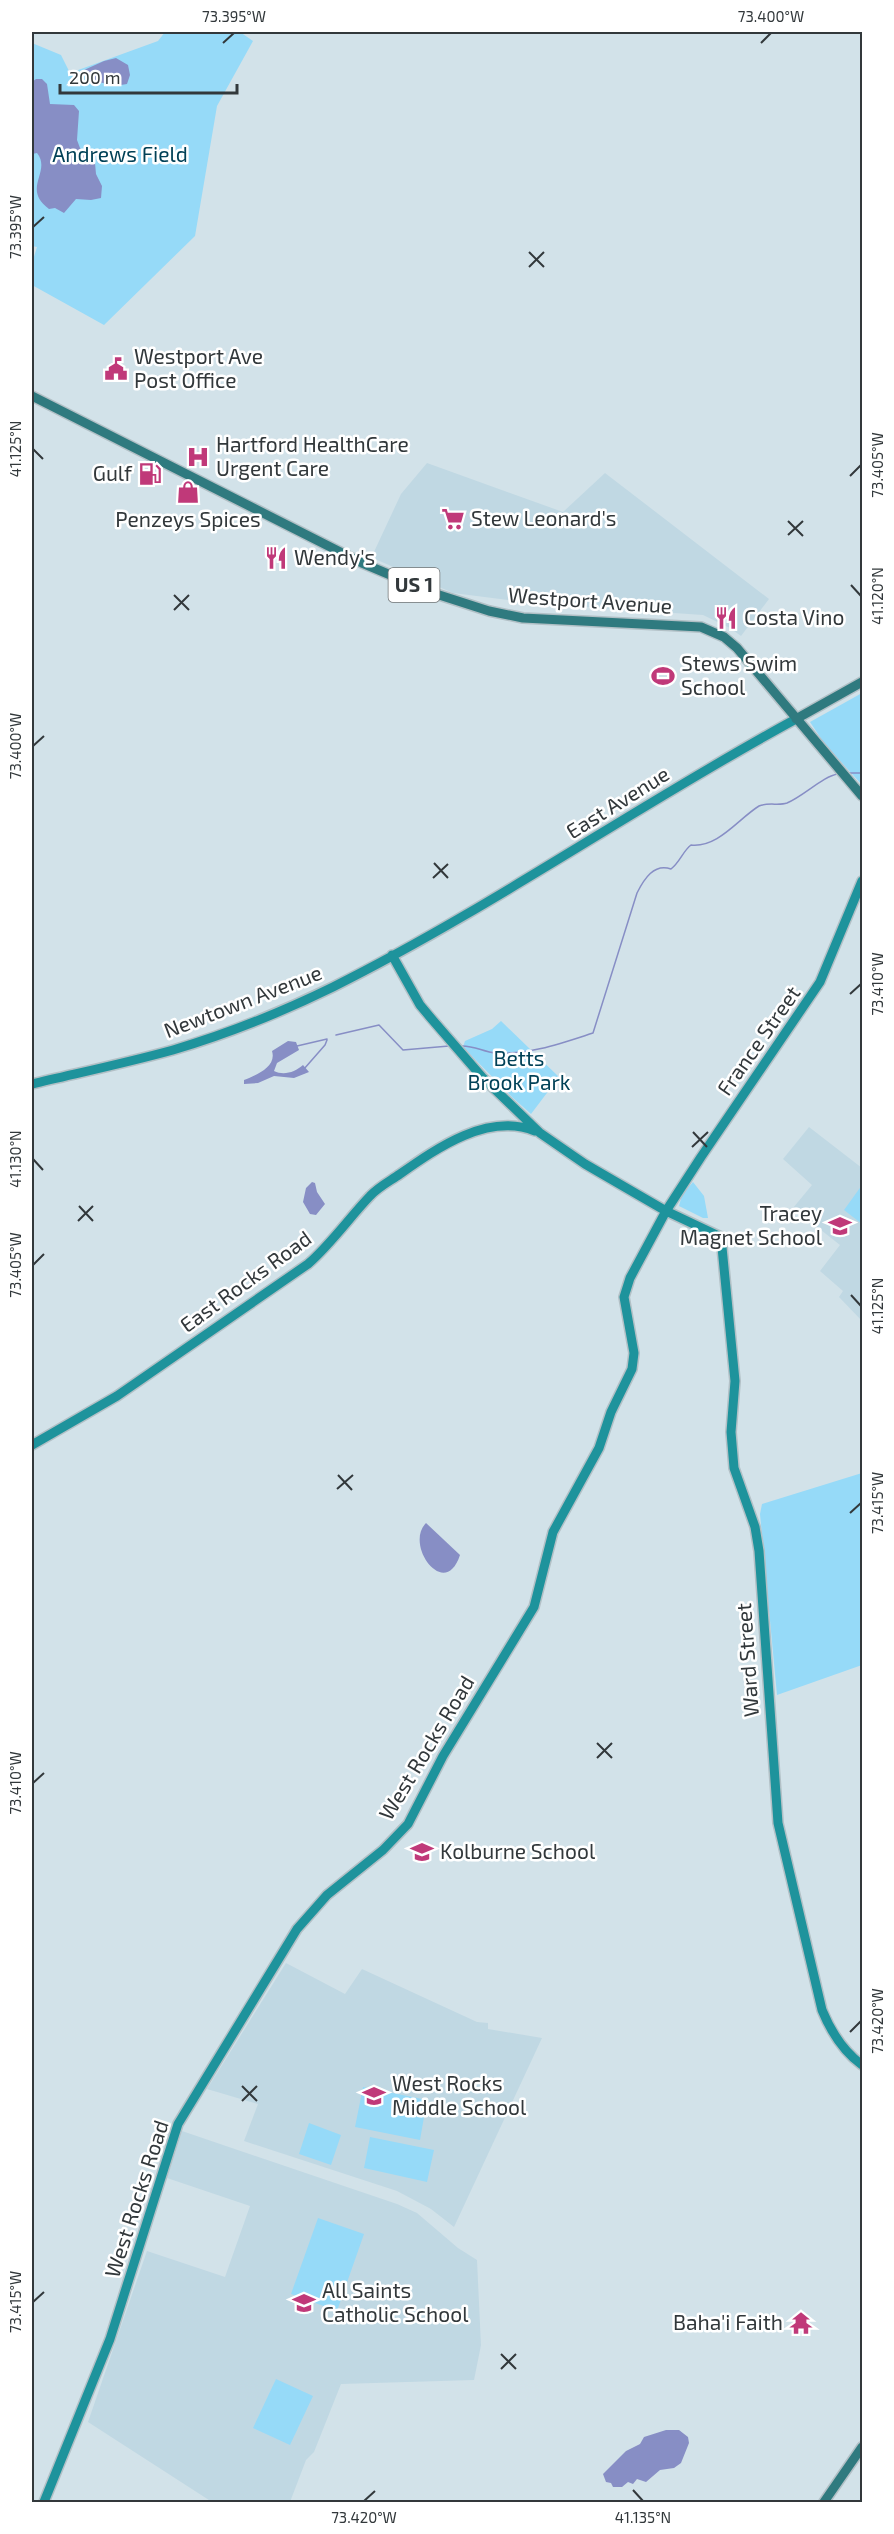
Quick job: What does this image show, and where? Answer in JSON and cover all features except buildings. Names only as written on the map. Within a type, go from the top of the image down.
[{"type":"main road","name":"Westport Avenue","points":[[32,396],[362,563],[433,593],[489,611],[523,618],[692,626],[706,629],[724,637],[736,648],[796,719]]},
{"type":"main road","name":"East Avenue","points":[[392,955],[549,866],[732,754],[862,682]]},
{"type":"main road","name":"US 1","points":[[796,719],[862,796]]},
{"type":"main road","name":"France Street","points":[[666,1211],[815,990],[862,881]]},
{"type":"main road","points":[[392,955],[420,1005],[482,1077],[540,1133],[585,1164],[666,1211]]},
{"type":"main road","name":"Newtown Avenue","points":[[32,1084],[173,1050],[224,1033],[332,987],[392,955]]},
{"type":"main road","name":"East Rocks Road","points":[[32,1445],[117,1396],[308,1264],[334,1239],[372,1194],[444,1144],[459,1137],[504,1125],[523,1126],[540,1133]]},
{"type":"main road","name":"Ward Street","points":[[666,1211],[721,1237],[735,1381],[731,1432],[734,1468],[755,1527],[776,1806],[784,1856],[822,2010],[835,2037],[862,2065]]},
{"type":"main road","name":"West Rocks Road","points":[[44,2502],[110,2339],[178,2124],[297,1929],[327,1895],[383,1850],[408,1824],[443,1756],[534,1607],[553,1532],[599,1448],[611,1412],[632,1369],[634,1353],[624,1297],[630,1278],[666,1211]]},
{"type":"main road","points":[[824,2502],[839,2484],[862,2447]]},
{"type":"shaded area","points":[[116,58],[128,65],[130,75],[127,84],[104,84],[84,74],[84,70]]},
{"type":"shaded area","points":[[42,79],[47,84],[50,104],[74,105],[79,111],[77,140],[80,148],[95,163],[96,174],[102,186],[101,198],[76,199],[64,213],[55,208],[49,209],[37,194],[41,160],[37,153],[32,154],[32,82]]},
{"type":"shaded area","points":[[427,463],[563,512],[605,473],[769,599],[741,636],[703,615],[541,604],[453,593],[375,559],[373,554],[401,494]]},
{"type":"shaded area","points":[[288,1041],[296,1042],[299,1050],[277,1063],[274,1071],[289,1072],[303,1065],[309,1072],[294,1078],[274,1076],[258,1083],[244,1084],[244,1080],[269,1066],[273,1057],[272,1051]]},
{"type":"shaded area","name":"Tracey Magnet School","points":[[809,1127],[862,1168],[862,1321],[839,1297],[843,1291],[820,1271],[840,1245],[793,1208],[812,1185],[783,1159]]},
{"type":"shaded area","points":[[312,1182],[315,1183],[317,1192],[325,1204],[316,1215],[310,1214],[303,1202],[306,1188]]},
{"type":"shaded area","points":[[426,1523],[460,1555],[453,1568],[445,1572],[437,1571],[423,1555],[420,1544],[421,1533]]},
{"type":"shaded area","name":"West Rocks Middle School","points":[[286,1963],[345,1994],[362,1969],[477,2022],[488,2023],[488,2029],[542,2038],[454,2227],[431,2209],[397,2191],[244,2141],[258,2104],[207,2089]]},
{"type":"shaded area","name":"All Saints Catholic School","points":[[182,2131],[397,2204],[417,2213],[458,2248],[477,2260],[481,2345],[474,2380],[341,2384],[314,2452],[306,2460],[290,2502],[212,2502],[88,2422],[147,2251],[225,2277],[250,2206],[167,2178]]},
{"type":"shaded area","points":[[666,2430],[679,2430],[688,2437],[689,2443],[681,2463],[674,2468],[660,2470],[646,2482],[637,2479],[633,2484],[628,2482],[622,2487],[613,2487],[611,2483],[606,2482],[603,2474],[626,2451],[640,2444],[644,2437]]},
{"type":"green space","name":"Andrews Field","points":[[165,32],[240,32],[253,41],[217,106],[195,236],[104,325],[32,285],[32,263],[37,247],[32,246],[32,43],[61,55],[70,73],[158,41]]},
{"type":"green space","points":[[862,693],[862,785],[824,743],[810,722]]},
{"type":"green space","name":"Betts Brook Park","points":[[501,1021],[559,1077],[531,1114],[463,1047],[465,1041],[492,1029]]},
{"type":"green space","points":[[693,1182],[704,1196],[708,1218],[703,1218],[679,1206],[682,1195]]},
{"type":"green space","points":[[862,1185],[862,1224],[844,1210]]},
{"type":"green space","points":[[862,1473],[862,1665],[777,1695],[760,1514],[762,1504]]},
{"type":"green space","points":[[363,2087],[427,2100],[420,2140],[355,2127]]},
{"type":"green space","points":[[309,2123],[341,2135],[331,2165],[299,2154]]},
{"type":"green space","points":[[370,2137],[434,2150],[427,2182],[364,2168]]},
{"type":"green space","points":[[318,2218],[364,2234],[337,2311],[291,2294]]},
{"type":"green space","points":[[276,2379],[313,2396],[290,2445],[253,2428]]},
{"type":"waterway","points":[[849,773],[862,773]]},
{"type":"waterway","points":[[460,1046],[496,1053],[521,1052],[545,1048],[593,1033],[637,893],[650,874],[660,868],[671,869],[691,845],[701,845],[719,837],[759,806],[787,803],[826,778],[838,774]]},
{"type":"waterway","points":[[336,1035],[379,1025],[403,1050],[449,1046]]},
{"type":"waterway","points":[[297,1046],[327,1039]]},
{"type":"waterway","points":[[304,1069],[327,1040]]},
{"type":"place","name":"Westport Ave Post Office","points":[[116,369]]},
{"type":"place","name":"Hartford HealthCare Urgent Care","points":[[198,457]]},
{"type":"place","name":"Gulf","points":[[150,474]]},
{"type":"place","name":"Penzeys Spices","points":[[188,492]]},
{"type":"place","name":"Stew Leonard's","points":[[453,519]]},
{"type":"place","name":"Wendy's","points":[[276,558]]},
{"type":"place","name":"Costa Vino","points":[[726,618]]},
{"type":"place","name":"Stews Swim School","points":[[663,676]]},
{"type":"place","name":"Tracey Magnet School","points":[[840,1226]]},
{"type":"place","name":"Kolburne School","points":[[422,1852]]},
{"type":"place","name":"West Rocks Middle School","points":[[374,2096]]},
{"type":"place","name":"All Saints Catholic School","points":[[304,2303]]},
{"type":"place","name":"Baha'i Faith","points":[[801,2323]]}]
